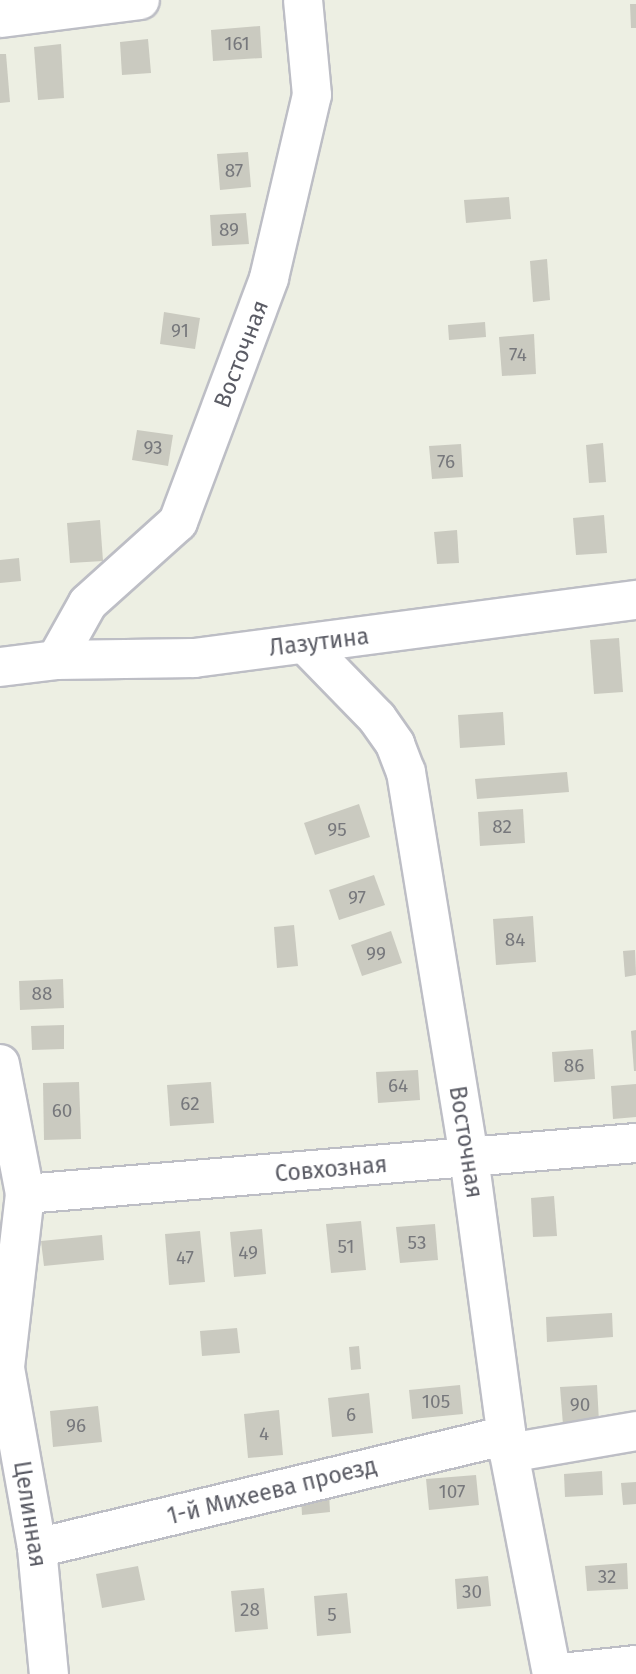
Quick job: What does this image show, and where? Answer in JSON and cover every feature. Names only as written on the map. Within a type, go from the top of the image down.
[{"type":"street","points":[[0,18],[140,0]]},
{"type":"street","name":"Восточная","points":[[57,660],[88,604],[177,523],[269,278],[312,95],[303,0]]},
{"type":"street","name":"Лазутина","points":[[0,667],[57,660],[194,658],[636,600]]},
{"type":"street","name":"Восточная","points":[[306,645],[377,718],[395,744],[406,772],[469,1157],[508,1444],[552,1674]]},
{"type":"street","name":"Целинная","points":[[0,1064],[25,1194],[5,1368],[37,1548],[49,1674]]},
{"type":"street","name":"Совхозная","points":[[25,1194],[636,1143]]},
{"type":"street","name":"1-й Михеева проезд","points":[[37,1548],[508,1444],[636,1431]]},
{"type":"street","points":[[552,1674],[636,1665]]},
{"type":"building","points":[[630,4],[636,4],[636,28],[631,28]]},
{"type":"building","points":[[260,26],[262,58],[213,61],[211,30]]},
{"type":"building","points":[[148,39],[151,73],[122,75],[120,42]]},
{"type":"building","points":[[61,44],[64,98],[38,100],[34,47]]},
{"type":"building","points":[[0,54],[6,54],[10,102],[0,103]]},
{"type":"building","points":[[248,152],[251,187],[220,190],[217,154]]},
{"type":"building","points":[[509,197],[511,219],[466,223],[464,200]]},
{"type":"building","points":[[246,213],[249,244],[212,246],[210,215]]},
{"type":"building","points":[[547,259],[550,300],[533,302],[530,261]]},
{"type":"building","points":[[164,312],[200,318],[195,349],[160,344]]},
{"type":"building","points":[[485,322],[486,337],[449,340],[448,325]]},
{"type":"building","points":[[534,334],[536,374],[502,376],[499,337]]},
{"type":"building","points":[[137,430],[173,435],[168,466],[132,460]]},
{"type":"building","points":[[603,443],[606,482],[589,483],[586,445]]},
{"type":"building","points":[[461,444],[463,477],[432,479],[429,446]]},
{"type":"building","points":[[604,515],[607,553],[576,555],[573,518]]},
{"type":"building","points":[[100,520],[103,561],[70,563],[67,523]]},
{"type":"building","points":[[457,530],[459,563],[437,564],[434,532]]},
{"type":"building","points":[[19,558],[21,581],[0,583],[0,560]]},
{"type":"building","points":[[619,638],[623,692],[594,694],[590,640]]},
{"type":"building","points":[[503,712],[505,745],[460,748],[458,715]]},
{"type":"building","points":[[567,772],[569,792],[477,799],[475,779]]},
{"type":"building","points":[[359,804],[370,837],[315,855],[304,823]]},
{"type":"building","points":[[523,809],[525,843],[480,846],[478,812]]},
{"type":"building","points":[[374,875],[385,905],[339,920],[329,890]]},
{"type":"building","points":[[533,916],[536,962],[496,965],[493,919]]},
{"type":"building","points":[[294,925],[298,966],[277,968],[274,927]]},
{"type":"building","points":[[391,931],[402,963],[362,976],[351,945]]},
{"type":"building","points":[[635,950],[636,975],[625,977],[623,951]]},
{"type":"building","points":[[63,979],[64,1008],[20,1010],[19,981]]},
{"type":"building","points":[[64,1025],[64,1049],[32,1050],[31,1026]]},
{"type":"building","points":[[636,1030],[636,1071],[634,1071],[631,1031]]},
{"type":"building","points":[[593,1049],[595,1079],[554,1082],[552,1052]]},
{"type":"building","points":[[418,1070],[420,1100],[378,1103],[376,1072]]},
{"type":"building","points":[[79,1082],[81,1139],[44,1140],[43,1083]]},
{"type":"building","points":[[211,1082],[214,1123],[170,1126],[167,1085]]},
{"type":"building","points":[[636,1084],[636,1117],[613,1119],[611,1086]]},
{"type":"building","points":[[554,1196],[557,1236],[533,1237],[531,1198]]},
{"type":"building","points":[[361,1221],[366,1270],[331,1273],[326,1224]]},
{"type":"building","points":[[435,1224],[438,1260],[400,1263],[396,1227]]},
{"type":"building","points":[[262,1229],[266,1274],[234,1277],[230,1232]]},
{"type":"building","points":[[200,1231],[205,1282],[169,1285],[165,1234]]},
{"type":"building","points":[[102,1235],[104,1260],[44,1266],[41,1241]]},
{"type":"building","points":[[612,1313],[613,1337],[547,1342],[546,1317]]},
{"type":"building","points":[[237,1328],[240,1353],[202,1356],[200,1331]]},
{"type":"building","points":[[359,1346],[361,1369],[351,1370],[349,1347]]},
{"type":"building","points":[[460,1385],[463,1414],[412,1419],[409,1390]]},
{"type":"building","points":[[597,1385],[599,1422],[563,1425],[560,1387]]},
{"type":"building","points":[[369,1393],[373,1433],[332,1437],[328,1398]]},
{"type":"building","points":[[98,1406],[102,1442],[53,1447],[50,1411]]},
{"type":"building","points":[[279,1410],[283,1455],[248,1458],[244,1414]]},
{"type":"building","points":[[602,1471],[603,1495],[565,1497],[564,1474]]},
{"type":"building","points":[[476,1475],[479,1505],[429,1510],[426,1479]]},
{"type":"building","points":[[636,1482],[636,1504],[623,1505],[621,1483]]},
{"type":"building","points":[[329,1493],[330,1512],[302,1515],[301,1495]]},
{"type":"building","points":[[627,1563],[628,1589],[587,1591],[585,1566]]},
{"type":"building","points":[[138,1566],[145,1600],[102,1608],[96,1574]]},
{"type":"building","points":[[488,1576],[491,1606],[457,1609],[455,1579]]},
{"type":"building","points":[[264,1588],[268,1629],[235,1632],[231,1591]]},
{"type":"building","points":[[347,1593],[351,1633],[317,1636],[314,1596]]}]
